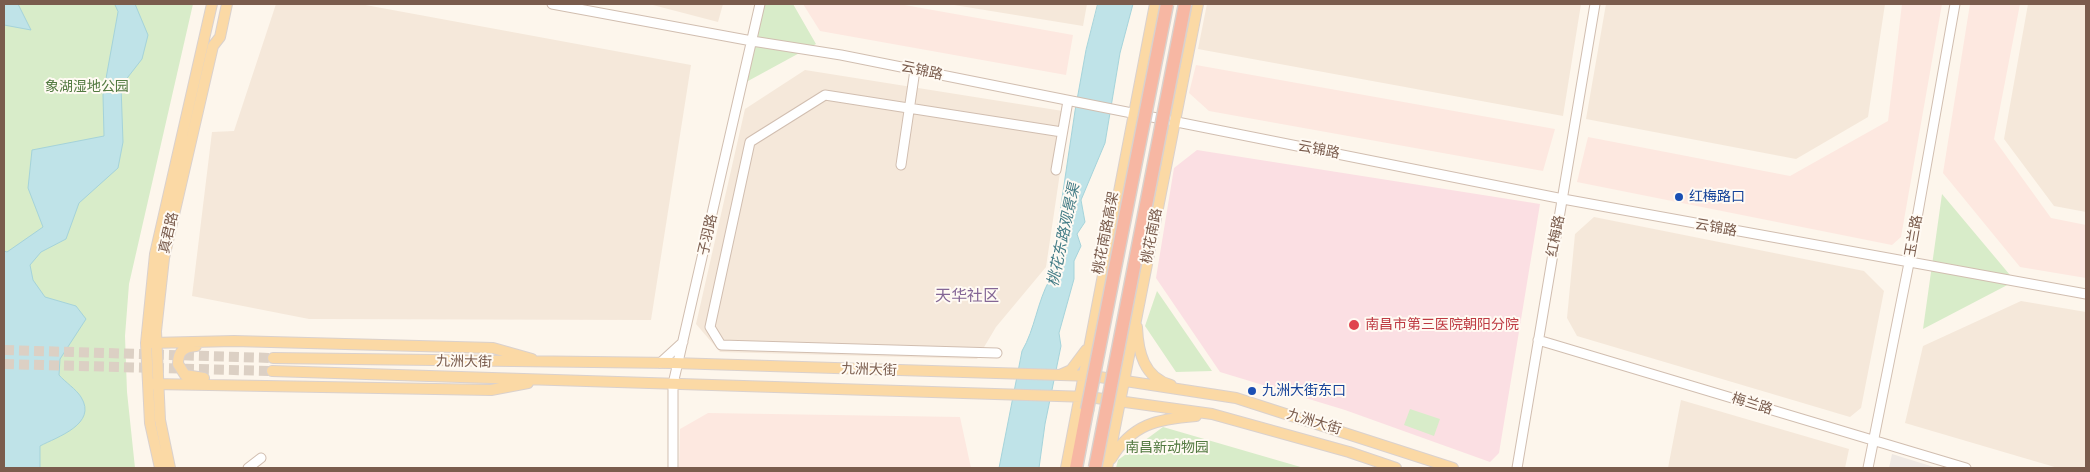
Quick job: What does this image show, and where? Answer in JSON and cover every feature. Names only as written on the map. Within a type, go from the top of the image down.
[{"type":"highway","name":"桃花南路高架","points":[[1076,468],[1166,4]]},
{"type":"highway","points":[[1103,468],[1185,4]]},
{"type":"main road","name":"真君路","points":[[160,468],[150,423],[147,384],[155,254],[212,4]]},
{"type":"main road","name":"真君路","points":[[170,468],[160,420],[158,384],[151,343],[164,258],[213,46],[220,37],[227,4]]},
{"type":"main road","points":[[1066,468],[1090,344],[1127,113],[1155,4]]},
{"type":"main road","name":"桃花南路","points":[[1103,468],[1119,401],[1198,4]]},
{"type":"main road","points":[[1137,310],[1141,357],[1145,367],[1155,377],[1168,384],[1236,398]]},
{"type":"main road","points":[[232,384],[224,380],[185,375],[178,364],[178,357],[186,347],[234,342]]},
{"type":"main road","points":[[151,343],[234,342],[493,348],[548,363]]},
{"type":"main road","points":[[1058,375],[1071,370],[1090,344]]},
{"type":"main road","name":"九洲大街","points":[[273,358],[548,363],[678,363],[1084,376],[1123,380],[1236,398],[1453,468]]},
{"type":"main road","name":"九洲大街","points":[[272,371],[1079,397],[1212,414],[1349,452],[1396,468]]},
{"type":"main road","points":[[147,384],[491,390],[547,379]]},
{"type":"main road","points":[[1103,468],[1125,439],[1146,426],[1169,418],[1212,414]]},
{"type":"street","name":"云锦路","points":[[552,4],[752,41],[841,55],[1563,200],[2086,294]]},
{"type":"street","name":"子羽路","points":[[672,468],[673,384],[760,4]]},
{"type":"street","name":"红梅路","points":[[1517,468],[1595,4]]},
{"type":"street","name":"玉兰路","points":[[1868,468],[1909,263],[1956,4]]},
{"type":"street","points":[[901,165],[915,70]]},
{"type":"street","points":[[997,353],[721,346],[710,327],[750,142],[825,95],[1062,132]]},
{"type":"street","points":[[1056,170],[1062,132],[1070,101]]},
{"type":"street","name":"梅兰路","points":[[1538,340],[1966,468]]},
{"type":"street","points":[[660,363],[683,342]]},
{"type":"street","points":[[248,468],[261,458]]},
{"type":"shaded area","points":[[276,4],[360,4],[691,65],[651,320],[309,319],[192,296],[212,132],[234,131]]},
{"type":"shaded area","points":[[649,4],[723,4],[718,22]]},
{"type":"shaded area","points":[[803,4],[899,4],[1073,35],[1066,75],[820,31]]},
{"type":"shaded area","points":[[948,4],[1087,4],[1083,26]]},
{"type":"shaded area","points":[[1207,4],[1581,4],[1563,116],[1198,49]]},
{"type":"shaded area","points":[[1606,4],[1885,4],[1868,117],[1796,159],[1586,119]]},
{"type":"shaded area","points":[[1902,4],[1942,4],[1901,237],[1892,245],[1577,182],[1588,137],[1790,176],[1888,121]]},
{"type":"shaded area","points":[[1970,4],[2020,4],[1994,139],[2051,218],[2086,225],[2086,278],[2020,267],[1943,173]]},
{"type":"shaded area","points":[[2028,4],[2086,4],[2086,212],[2054,206],[2004,139]]},
{"type":"shaded area","points":[[1196,65],[1555,129],[1543,171],[1209,111],[1189,93]]},
{"type":"shaded area","points":[[805,70],[1069,112],[1046,267],[996,327],[977,359],[720,352],[696,324],[745,109]]},
{"type":"shaded area","name":"南昌市第三医院朝阳分院","points":[[1197,150],[1540,204],[1499,453],[1490,462],[1345,410],[1220,372],[1156,278],[1174,168]]},
{"type":"shaded area","points":[[1594,217],[1864,271],[1884,291],[1861,408],[1850,417],[1577,336],[1567,318],[1575,234]]},
{"type":"shaded area","points":[[2021,301],[2086,312],[2086,468],[2058,468],[1905,423],[1923,346]]},
{"type":"shaded area","points":[[1681,400],[1849,449],[1845,468],[1668,468]]},
{"type":"shaded area","points":[[708,413],[960,417],[971,468],[679,468],[680,429]]},
{"type":"shaded area","points":[[1892,454],[1937,468],[1889,468]]},
{"type":"green space","name":"象湖湿地公园","points":[[4,4],[193,4],[129,284],[125,336],[127,392],[135,468],[4,468]]},
{"type":"green space","points":[[755,4],[793,4],[816,44],[737,87]]},
{"type":"green space","points":[[1942,194],[2015,281],[1923,329]]},
{"type":"green space","points":[[1157,291],[1212,371],[1176,372],[1145,326]]},
{"type":"green space","points":[[1410,409],[1440,419],[1434,436],[1404,425]]},
{"type":"green space","name":"南昌新动物园","points":[[1163,427],[1304,468],[1116,468],[1118,460]]},
{"type":"water","points":[[4,4],[18,4],[31,30],[4,25]]},
{"type":"water","points":[[115,4],[135,4],[148,35],[142,59],[121,86],[123,142],[118,168],[79,203],[66,239],[41,252],[30,265],[33,280],[45,297],[76,306],[86,319],[60,359],[59,375],[81,397],[85,406],[84,415],[80,422],[65,434],[40,446],[40,468],[4,468],[4,251],[7,252],[43,227],[28,188],[32,150],[104,136],[103,95],[118,12]]},
{"type":"water","name":"桃花东路观景渠","points":[[1098,4],[1133,4],[1120,53],[1105,143],[1081,200],[1085,222],[1077,234],[1081,246],[1074,261],[1074,279],[1059,333],[1061,346],[1045,424],[1039,468],[999,468],[1022,351],[1050,279],[1075,111],[1086,50]]},
{"type":"tunnel","points":[[4,350],[273,358]]},
{"type":"tunnel","points":[[4,364],[272,371]]},
{"type":"place","name":"红梅路口","points":[[1679,197]]},
{"type":"place","name":"南昌市第三医院朝阳分院","points":[[1354,325]]},
{"type":"place","name":"九洲大街东口","points":[[1252,391]]},
{"type":"district","name":"天华社区","points":[[967,296]]}]
